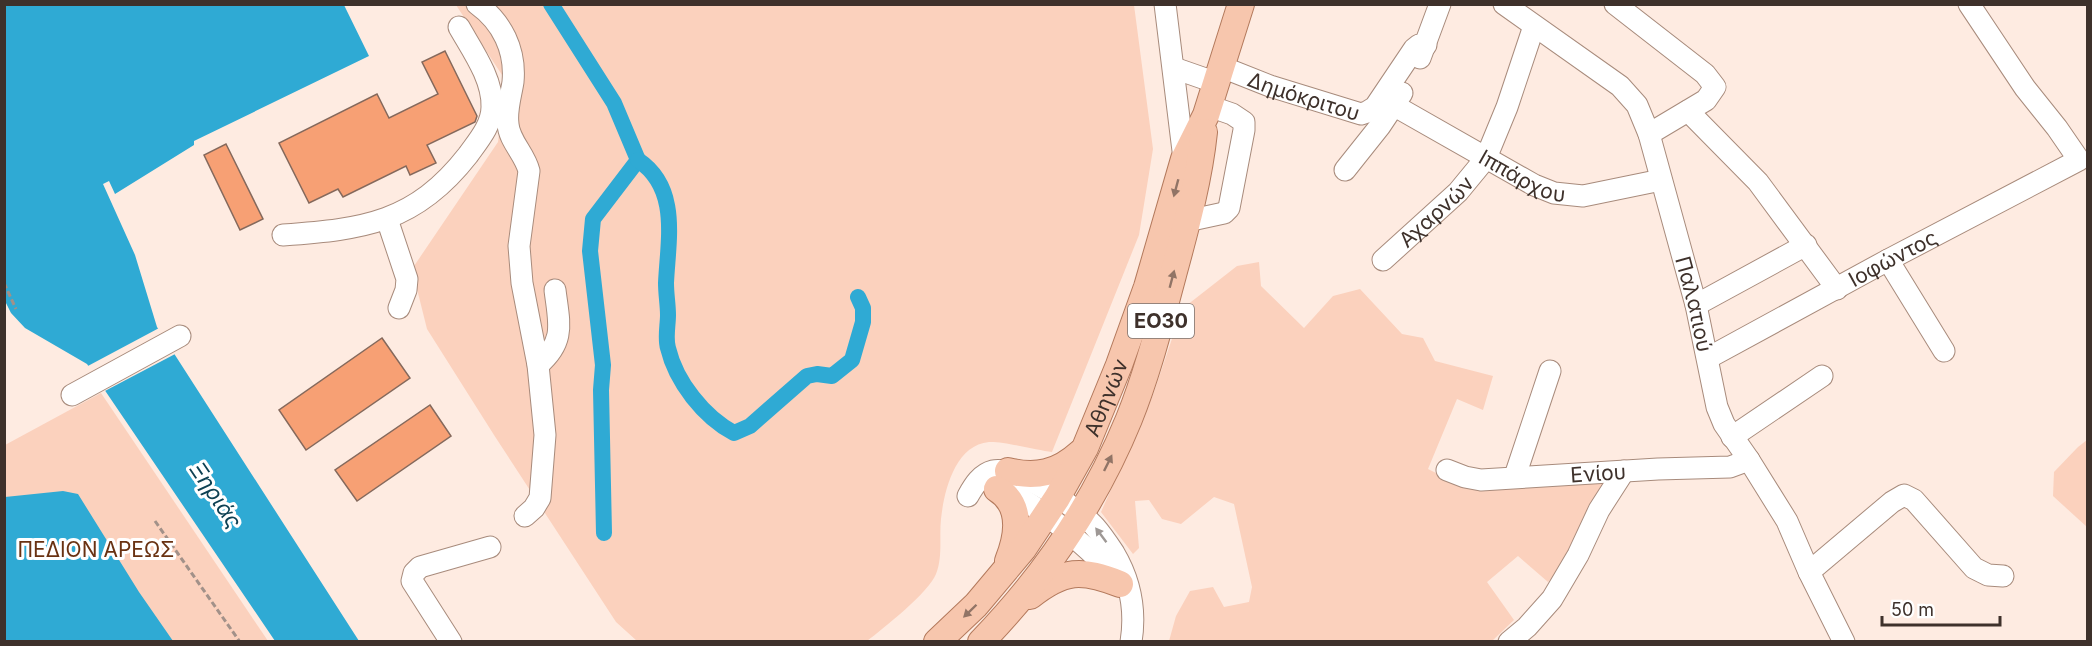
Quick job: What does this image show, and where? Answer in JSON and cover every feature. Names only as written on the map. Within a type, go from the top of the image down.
[{"type":"main road","name":"Αθηνών","points":[[937,642],[997,582],[1023,549],[1051,507],[1084,448],[1119,365],[1192,160],[1241,4]]},
{"type":"main road","name":"Αθηνών","points":[[981,642],[1038,576],[1075,524],[1109,463],[1129,419],[1143,383],[1187,221],[1192,160]]},
{"type":"main road","points":[[997,582],[1014,543],[1016,522],[1003,480],[1048,473],[1061,467],[1084,448]]},
{"type":"main road","points":[[1010,608],[1057,578],[1075,573],[1087,573],[1126,591]]},
{"type":"street","points":[[477,4],[500,26],[512,58],[513,79],[507,125],[513,140],[527,162],[529,171],[519,246],[522,283],[538,365],[545,435],[542,486],[537,505],[525,516]]},
{"type":"street","points":[[1165,4],[1174,68],[1192,160]]},
{"type":"street","points":[[1345,170],[1395,106],[1426,45],[1440,4]]},
{"type":"street","name":"Παλατιού","points":[[1504,4],[1620,87],[1637,105],[1649,134],[1696,305],[1717,408],[1732,437],[1787,521],[1809,572],[1844,642]]},
{"type":"street","points":[[1616,4],[1705,74],[1715,87],[1714,92],[1706,100],[1649,134]]},
{"type":"street","name":"Ιοφώντος","points":[[1708,358],[2079,160],[2025,88],[1969,4]]},
{"type":"street","name":"Αχαρνών","points":[[1383,260],[1458,192],[1486,158],[1508,107],[1534,26]]},
{"type":"street","points":[[283,235],[335,231],[387,219],[424,199],[442,183],[476,144],[489,122],[492,106],[489,88],[476,56],[459,27]]},
{"type":"street","name":"Δημόκριτου","points":[[1214,93],[1270,86],[1361,114],[1375,107],[1416,48],[1422,44],[1426,45]]},
{"type":"street","points":[[1174,68],[1214,93],[1244,122],[1229,208],[1224,213],[1187,221]]},
{"type":"street","name":"Ιππάρχου","points":[[1395,106],[1534,185],[1554,193],[1583,196],[1661,180]]},
{"type":"street","points":[[1688,111],[1753,176],[1837,289]]},
{"type":"street","points":[[387,219],[407,279],[405,297],[399,308]]},
{"type":"street","points":[[1696,305],[1806,245]]},
{"type":"street","points":[[1888,260],[1944,351]]},
{"type":"street","points":[[538,365],[547,357],[558,339],[559,323],[555,290]]},
{"type":"street","points":[[72,395],[180,336]]},
{"type":"street","points":[[1515,476],[1550,371]]},
{"type":"street","points":[[1732,437],[1821,376]]},
{"type":"street","name":"Ενίου","points":[[1447,470],[1472,479],[1730,467],[1749,460]]},
{"type":"street","points":[[1509,642],[1527,627],[1552,598],[1578,555],[1599,510],[1624,471]]},
{"type":"street","points":[[1003,480],[1016,496],[1051,507],[1075,524],[1089,549],[1126,591],[1135,638]]},
{"type":"street","points":[[1809,572],[1904,495],[1914,500],[1974,568],[1988,575],[2002,576]]},
{"type":"street","points":[[451,642],[412,581],[414,573],[420,567],[490,547]]},
{"type":"path","points":[[4,283],[16,309]]},
{"type":"path","points":[[155,521],[240,642]]},
{"type":"green space","points":[[456,5],[1134,5],[1153,149],[1139,235],[1052,452],[995,442],[977,445],[968,451],[953,471],[945,496],[941,519],[939,560],[932,582],[916,600],[867,641],[637,641],[616,622],[494,435],[427,329],[412,269],[498,142],[506,81]]},
{"type":"green space","points":[[1259,262],[1261,286],[1304,328],[1333,296],[1360,289],[1402,334],[1423,338],[1435,361],[1493,376],[1483,410],[1457,399],[1428,469],[1468,489],[1525,481],[1608,478],[1559,570],[1548,582],[1518,556],[1487,582],[1514,620],[1492,641],[1169,641],[1176,616],[1190,591],[1213,587],[1224,607],[1249,602],[1252,587],[1234,504],[1214,497],[1181,524],[1162,519],[1149,500],[1135,501],[1139,548],[1133,554],[1101,512],[1153,395],[1182,309],[1237,266]]},
{"type":"green space","name":"ΠΕΔΙΟΝ ΑΡΕΩΣ","points":[[101,393],[268,641],[5,642],[5,445]]},
{"type":"green space","points":[[2087,440],[2087,527],[2053,496],[2054,472]]},
{"type":"water","name":"Ξηριάς","points":[[4,5],[344,5],[369,56],[194,141],[194,145],[115,194],[109,181],[103,184],[135,255],[157,327],[359,641],[275,641],[87,364],[25,328],[11,313],[4,299]]},
{"type":"water","points":[[63,491],[78,494],[139,592],[173,641],[5,641],[5,497]]},
{"type":"pier","points":[[161,327],[177,353],[103,392],[86,367]]},
{"type":"building","points":[[445,51],[477,116],[475,122],[427,145],[436,163],[410,175],[406,166],[343,197],[338,189],[309,203],[279,143],[377,94],[389,118],[438,94],[422,62]]},
{"type":"building","points":[[226,144],[263,219],[240,230],[204,155]]},
{"type":"building","points":[[382,338],[410,378],[306,450],[279,410]]},
{"type":"building","points":[[430,405],[451,436],[357,501],[335,470]]},
{"type":"waterway","points":[[551,4],[614,103],[638,160],[593,219],[590,251],[603,365],[601,390],[604,533]]},
{"type":"waterway","points":[[638,160],[651,172],[666,200],[669,233],[666,283],[667,340],[672,361],[684,386],[702,408],[734,433],[750,426],[807,376],[817,374],[832,376],[852,360],[863,322],[863,308],[858,297]]}]
